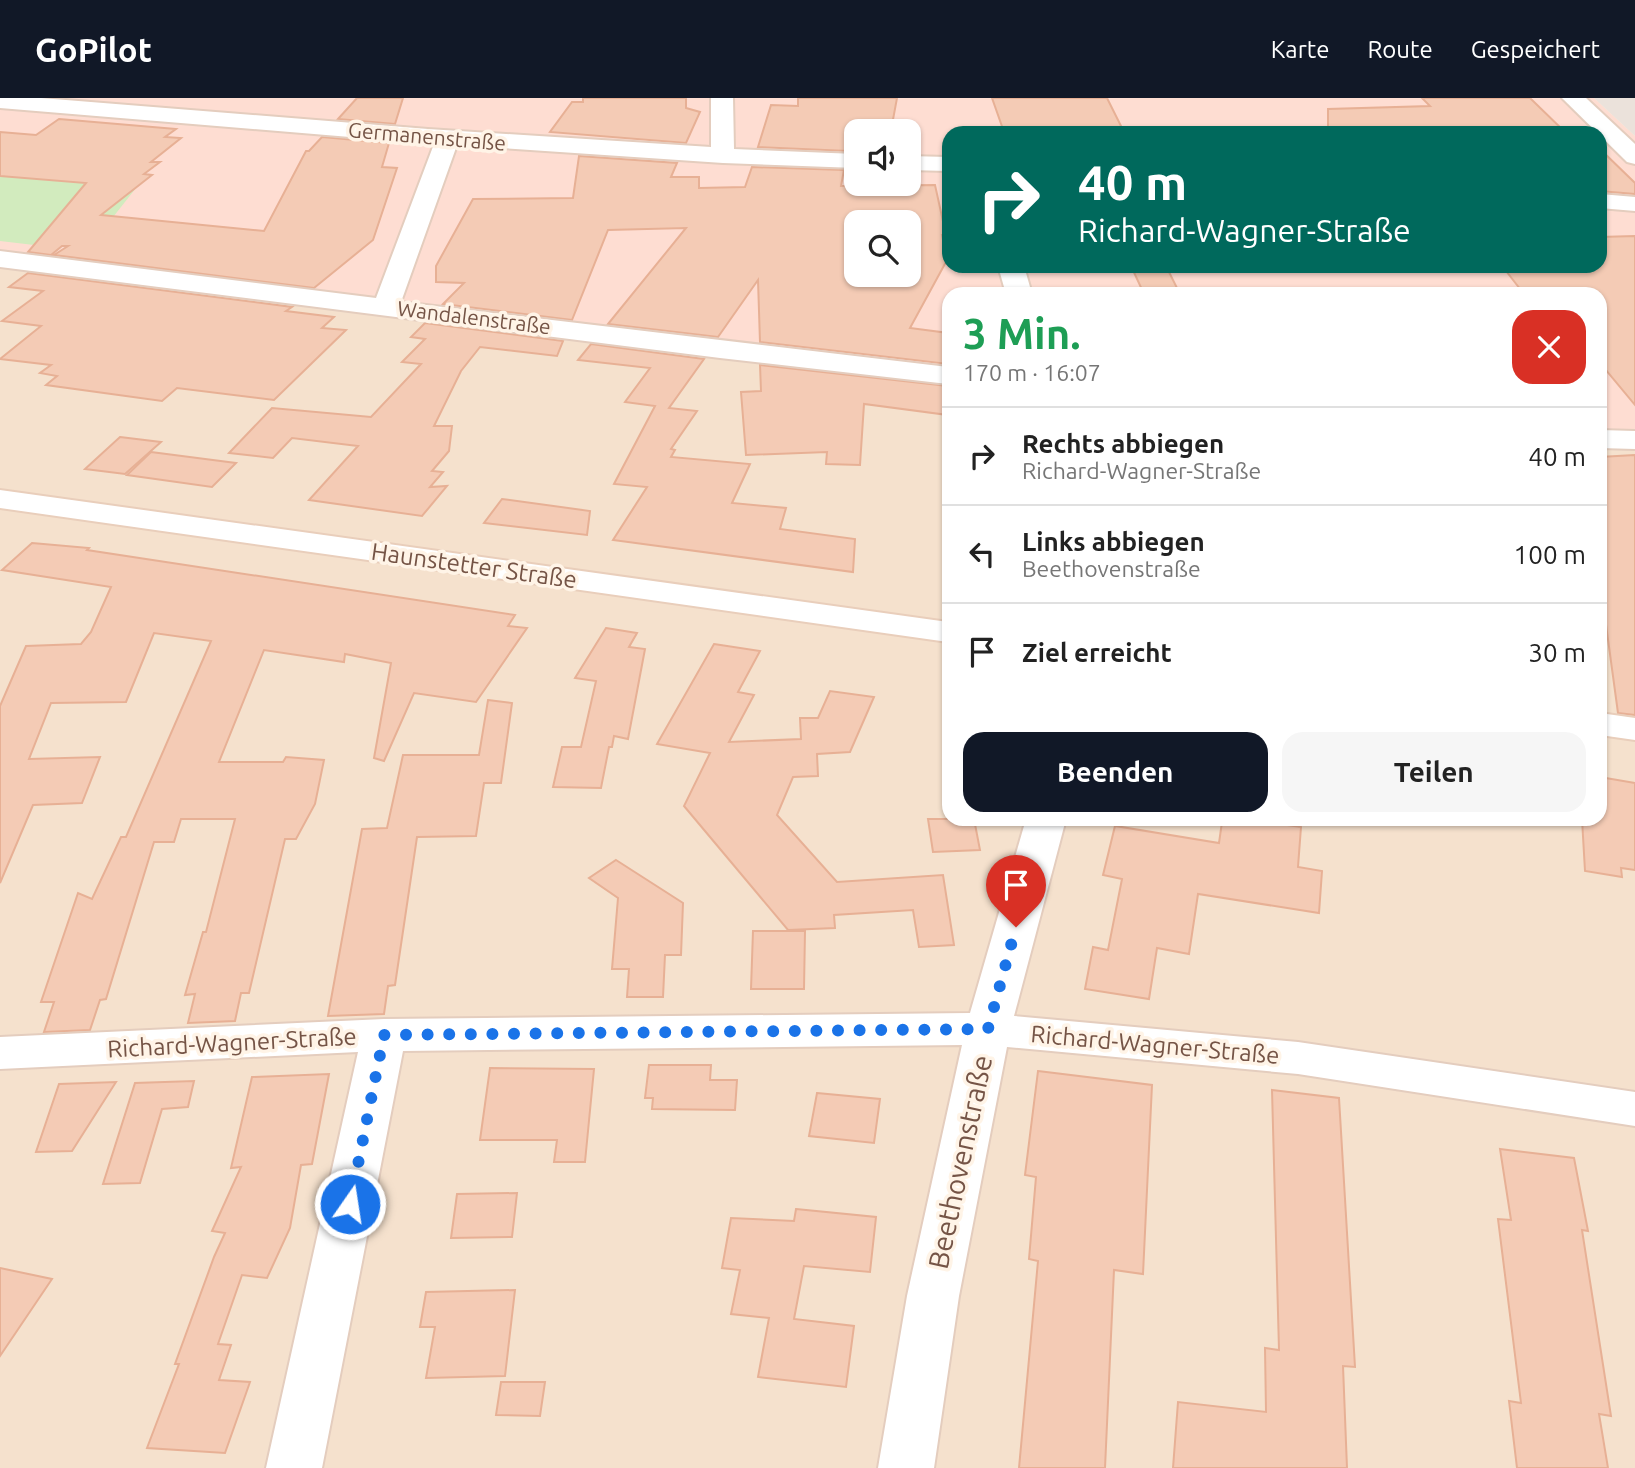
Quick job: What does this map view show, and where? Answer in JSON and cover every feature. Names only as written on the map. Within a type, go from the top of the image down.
[{"type":"street","points":[[722,98],[723,156]]},
{"type":"street","points":[[1573,98],[1602,126]]},
{"type":"street","name":"Germanenstraße","points":[[0,101],[447,139],[844,161]]},
{"type":"street","points":[[1607,130],[1635,157]]},
{"type":"street","points":[[386,307],[447,139]]},
{"type":"street","points":[[921,163],[942,164]]},
{"type":"street","points":[[1607,202],[1635,204]]},
{"type":"street","name":"Wandalenstraße","points":[[0,259],[942,375]]},
{"type":"street","points":[[1607,439],[1635,440]]},
{"type":"street","name":"Haunstetter Straße","points":[[0,499],[942,631]]},
{"type":"street","points":[[1607,725],[1635,729]]},
{"type":"street","name":"Beethovenstraße","points":[[906,1468],[933,1296],[988,1029],[1044,826]]},
{"type":"street","name":"Richard-Wagner-Straße","points":[[0,1053],[384,1035],[988,1029],[1298,1058],[1635,1109]]},
{"type":"street","points":[[295,1468],[307,1394],[362,1152],[384,1035]]},
{"type":"shaded area","points":[[0,98],[1594,98],[1635,136],[1635,432],[1607,432],[1607,287],[942,287],[942,377],[0,263]]},
{"type":"shaded area","points":[[1594,98],[1635,98],[1635,136]]},
{"type":"shaded area","points":[[0,263],[942,377],[942,826],[1607,826],[1607,432],[1635,432],[1635,1468],[0,1468]]},
{"type":"green space","points":[[0,165],[44,180],[136,188],[102,231],[34,245],[0,241]]},
{"type":"building","points":[[357,98],[403,98],[395,124],[338,119]]},
{"type":"building","points":[[583,98],[686,98],[686,108],[700,112],[686,143],[550,132],[572,102],[583,102]]},
{"type":"building","points":[[798,98],[897,98],[893,119],[844,119],[844,151],[758,147],[771,105],[798,106]]},
{"type":"building","points":[[992,98],[1107,98],[1121,126],[1002,126]]},
{"type":"building","points":[[1422,98],[1530,98],[1559,126],[1328,126],[1328,109],[1430,106]]},
{"type":"building","points":[[59,119],[176,129],[165,137],[181,138],[151,162],[160,162],[144,174],[152,175],[101,215],[264,231],[306,151],[322,137],[389,143],[382,167],[397,168],[373,240],[314,288],[54,255],[68,246],[62,246],[51,255],[28,252],[86,183],[0,176],[0,132],[36,135]]},
{"type":"building","points":[[579,156],[677,163],[671,177],[699,177],[699,188],[745,187],[752,167],[844,170],[841,186],[844,186],[844,196],[921,196],[921,185],[935,185],[942,217],[942,269],[910,328],[942,332],[942,363],[760,342],[758,280],[718,337],[608,324],[686,228],[608,230],[572,320],[443,304],[464,283],[436,282],[436,266],[473,199],[573,198]]},
{"type":"building","points":[[1607,156],[1635,183],[1635,194],[1607,192]]},
{"type":"building","points":[[1635,236],[1635,405],[1607,371],[1607,287],[1519,287],[1508,273],[1607,273],[1607,237]]},
{"type":"building","points":[[28,273],[292,307],[286,311],[334,317],[322,328],[346,330],[274,400],[177,388],[162,401],[46,385],[57,376],[40,373],[51,365],[0,359],[41,326],[2,321],[43,291],[9,287]]},
{"type":"building","points":[[1134,273],[1170,273],[1176,287],[1141,287]]},
{"type":"building","points":[[425,323],[563,341],[557,356],[480,347],[461,371],[434,426],[452,426],[449,451],[432,471],[443,472],[430,487],[447,486],[422,516],[309,500],[358,446],[292,438],[273,458],[229,453],[272,408],[371,417],[421,364],[402,362],[425,339],[411,337]]},
{"type":"building","points":[[591,344],[704,359],[669,408],[697,411],[671,449],[675,450],[671,457],[750,464],[732,503],[786,508],[780,529],[855,539],[853,572],[613,540],[647,487],[614,484],[655,406],[625,402],[650,368],[578,360]]},
{"type":"building","points":[[760,365],[942,385],[942,414],[864,404],[860,465],[826,464],[827,452],[746,455],[741,392],[761,391]]},
{"type":"building","points":[[120,437],[161,442],[125,474],[85,469]]},
{"type":"building","points":[[151,452],[236,463],[212,487],[127,475]]},
{"type":"building","points":[[1635,455],[1635,715],[1618,713],[1607,632],[1607,457]]},
{"type":"building","points":[[502,499],[590,511],[587,535],[484,523]]},
{"type":"building","points":[[32,543],[89,548],[87,550],[515,615],[508,626],[527,628],[476,702],[414,693],[384,761],[374,758],[391,663],[345,654],[344,662],[264,650],[219,762],[283,762],[286,757],[324,760],[315,804],[296,839],[285,839],[249,993],[241,993],[235,1021],[188,1023],[195,994],[185,995],[203,932],[206,932],[235,819],[181,819],[174,842],[154,842],[106,999],[100,1000],[90,1030],[44,1032],[54,1002],[41,1002],[78,893],[92,899],[121,837],[126,837],[211,641],[154,633],[126,702],[51,703],[29,759],[100,757],[82,803],[33,805],[0,883],[0,706],[26,646],[81,644],[91,632],[111,587],[2,570]]},
{"type":"building","points":[[606,628],[637,633],[629,647],[645,649],[628,739],[614,736],[612,747],[609,747],[601,788],[553,787],[562,747],[581,747],[596,681],[575,678]]},
{"type":"building","points":[[714,644],[760,651],[738,692],[754,695],[729,742],[801,739],[800,718],[818,718],[830,691],[874,697],[850,752],[817,754],[818,776],[793,777],[777,815],[837,882],[943,875],[954,945],[919,947],[913,910],[834,915],[835,928],[788,930],[684,806],[710,753],[657,744]]},
{"type":"building","points":[[488,700],[512,703],[501,783],[484,783],[476,836],[417,837],[395,985],[388,986],[384,1014],[328,1016],[362,829],[387,828],[403,755],[479,755]]},
{"type":"building","points":[[1607,778],[1635,783],[1635,870],[1621,868],[1622,877],[1585,871],[1582,826],[1607,826]]},
{"type":"building","points":[[928,819],[942,819],[942,826],[975,826],[980,850],[933,852]]},
{"type":"building","points":[[1115,826],[1219,843],[1221,826],[1301,827],[1298,867],[1322,871],[1319,913],[1198,894],[1189,954],[1157,948],[1149,999],[1085,989],[1093,947],[1108,950],[1122,879],[1103,875]]},
{"type":"building","points":[[616,860],[683,903],[681,955],[665,955],[663,997],[627,997],[629,969],[612,969],[618,898],[589,878]]},
{"type":"building","points":[[753,931],[805,931],[804,989],[751,989]]},
{"type":"building","points":[[649,1065],[711,1065],[710,1080],[737,1080],[735,1110],[652,1109],[653,1098],[645,1098]]},
{"type":"building","points":[[490,1068],[594,1069],[585,1162],[554,1162],[557,1140],[480,1140]]},
{"type":"building","points":[[1038,1071],[1152,1085],[1143,1274],[1114,1270],[1105,1468],[1019,1468],[1038,1261],[1029,1259],[1036,1177],[1025,1175]]},
{"type":"building","points":[[329,1074],[312,1164],[301,1165],[290,1228],[267,1278],[242,1275],[218,1344],[231,1345],[219,1380],[250,1382],[225,1453],[147,1448],[179,1364],[175,1364],[225,1233],[212,1231],[241,1167],[231,1168],[252,1077]]},
{"type":"building","points":[[194,1081],[188,1107],[162,1109],[140,1183],[103,1184],[135,1083]]},
{"type":"building","points":[[116,1082],[72,1151],[36,1152],[59,1084]]},
{"type":"building","points":[[1272,1090],[1339,1098],[1355,1367],[1343,1366],[1347,1468],[1173,1468],[1178,1402],[1266,1412],[1265,1348],[1279,1350]]},
{"type":"building","points":[[817,1093],[880,1099],[874,1143],[809,1136]]},
{"type":"building","points":[[1500,1149],[1574,1158],[1588,1231],[1582,1230],[1611,1416],[1599,1414],[1608,1468],[1517,1468],[1509,1401],[1521,1403],[1498,1219],[1511,1220]]},
{"type":"building","points":[[517,1193],[512,1237],[451,1238],[457,1194]]},
{"type":"building","points":[[796,1209],[876,1217],[870,1272],[804,1266],[794,1319],[854,1326],[846,1387],[758,1377],[769,1318],[731,1314],[740,1270],[722,1268],[731,1218],[794,1221]]},
{"type":"building","points":[[0,1268],[52,1279],[0,1356]]},
{"type":"building","points":[[515,1290],[505,1376],[426,1378],[435,1327],[420,1327],[426,1292]]},
{"type":"building","points":[[501,1382],[545,1382],[540,1416],[496,1415]]},
{"type":"route","points":[[350,1204],[384,1035],[988,1029],[1016,927]]}]
